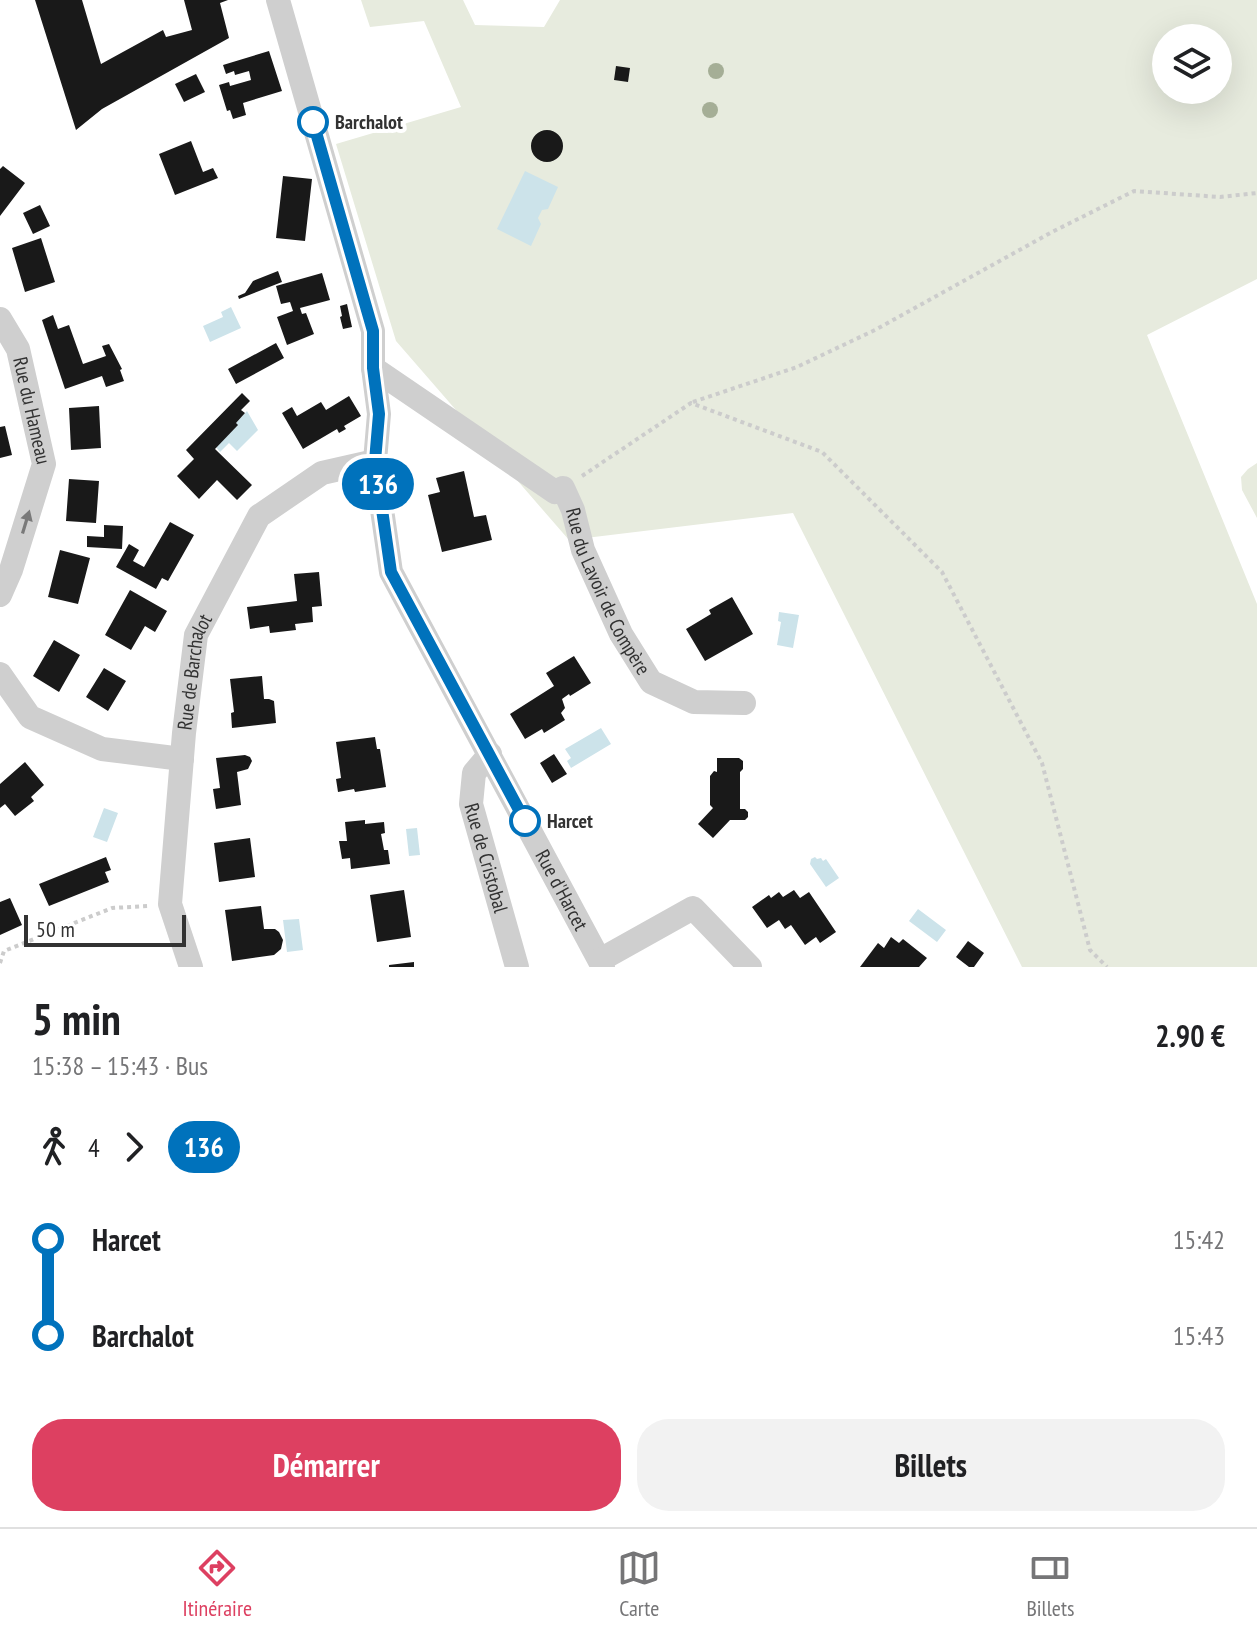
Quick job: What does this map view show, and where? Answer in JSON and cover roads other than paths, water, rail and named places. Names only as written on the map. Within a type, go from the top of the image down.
[{"type":"street","name":"Rue d'Harcet","points":[[278,0],[373,331],[373,368],[379,414],[375,461],[391,572],[602,964]]},
{"type":"street","name":"Rue du Hameau","points":[[0,319],[18,349],[44,464],[11,570],[0,595]]},
{"type":"street","name":"Rue du Lavoir de Compère","points":[[373,368],[555,492],[563,488],[573,510],[583,550],[621,634],[651,682],[694,702],[744,703]]},
{"type":"street","name":"Rue de Barchalot","points":[[191,967],[170,904],[196,635],[259,516],[322,473],[375,461]]},
{"type":"street","points":[[0,674],[30,717],[102,749],[182,759]]},
{"type":"street","name":"Rue de Cristobal","points":[[490,754],[474,773],[471,804],[517,967]]},
{"type":"street","points":[[602,964],[693,908],[750,967]]},
{"type":"water","points":[[525,171],[558,187],[548,209],[542,210],[538,218],[541,224],[531,246],[497,229]]},
{"type":"water","points":[[231,307],[241,328],[210,342],[203,326],[223,317],[221,312]]},
{"type":"water","points":[[247,411],[258,430],[237,451],[229,443],[220,452],[216,447]]},
{"type":"water","points":[[779,612],[799,615],[793,648],[777,645],[781,622],[778,621]]},
{"type":"water","points":[[601,728],[611,744],[571,768],[567,761],[571,758],[565,749]]},
{"type":"water","points":[[104,808],[118,813],[107,842],[93,837]]},
{"type":"water","points":[[417,828],[420,855],[409,856],[406,829]]},
{"type":"water","points":[[815,857],[823,861],[826,859],[839,878],[826,887],[810,864]]},
{"type":"water","points":[[918,909],[946,930],[937,942],[909,921]]},
{"type":"water","points":[[299,919],[303,950],[287,952],[283,920]]},
{"type":"place","name":"Barchalot","points":[[313,122]]},
{"type":"place","name":"Harcet","points":[[525,821]]}]
